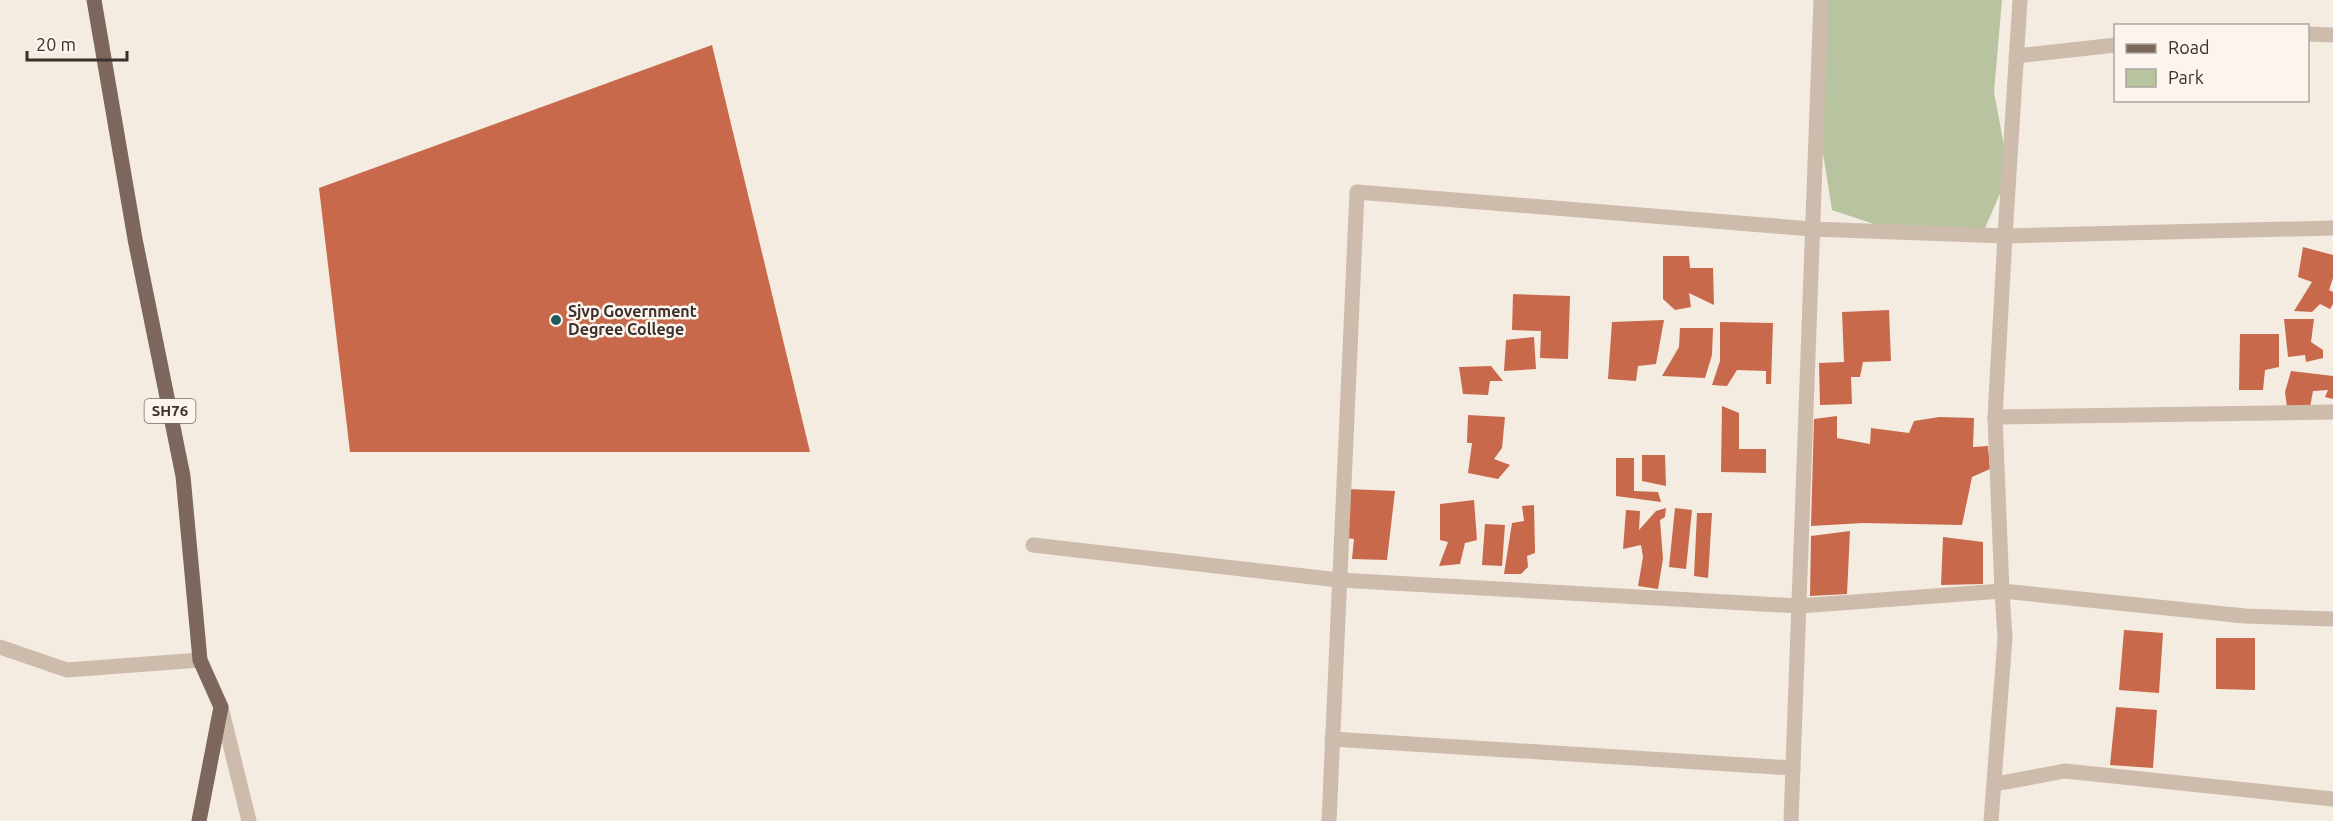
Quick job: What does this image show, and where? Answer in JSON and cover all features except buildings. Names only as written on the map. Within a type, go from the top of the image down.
[{"type":"main road","name":"SH76","points":[[94,0],[135,239],[183,476],[200,660],[221,707]]},
{"type":"main road","points":[[199,821],[221,707]]},
{"type":"street","points":[[1791,821],[1821,0]]},
{"type":"street","points":[[1991,821],[2005,638],[1995,417],[2020,0]]},
{"type":"street","points":[[2309,34],[2333,35]]},
{"type":"street","points":[[2016,56],[2114,45]]},
{"type":"street","points":[[1329,821],[1356,192],[1812,229],[2005,236],[2333,228]]},
{"type":"street","points":[[1995,417],[2333,412]]},
{"type":"street","points":[[1033,545],[1339,580],[1799,606],[2002,591],[2245,616],[2333,619]]},
{"type":"street","points":[[0,647],[67,670],[200,660]]},
{"type":"street","points":[[221,707],[249,821]]},
{"type":"street","points":[[1332,739],[1793,768]]},
{"type":"street","points":[[1995,784],[2065,771],[2333,799]]},
{"type":"green space","points":[[1821,0],[2002,0],[1994,92],[2009,173],[1982,235],[1898,232],[1832,210],[1816,110]]},
{"type":"place","name":"Sjvp Government Degree College","points":[[556,320]]}]
